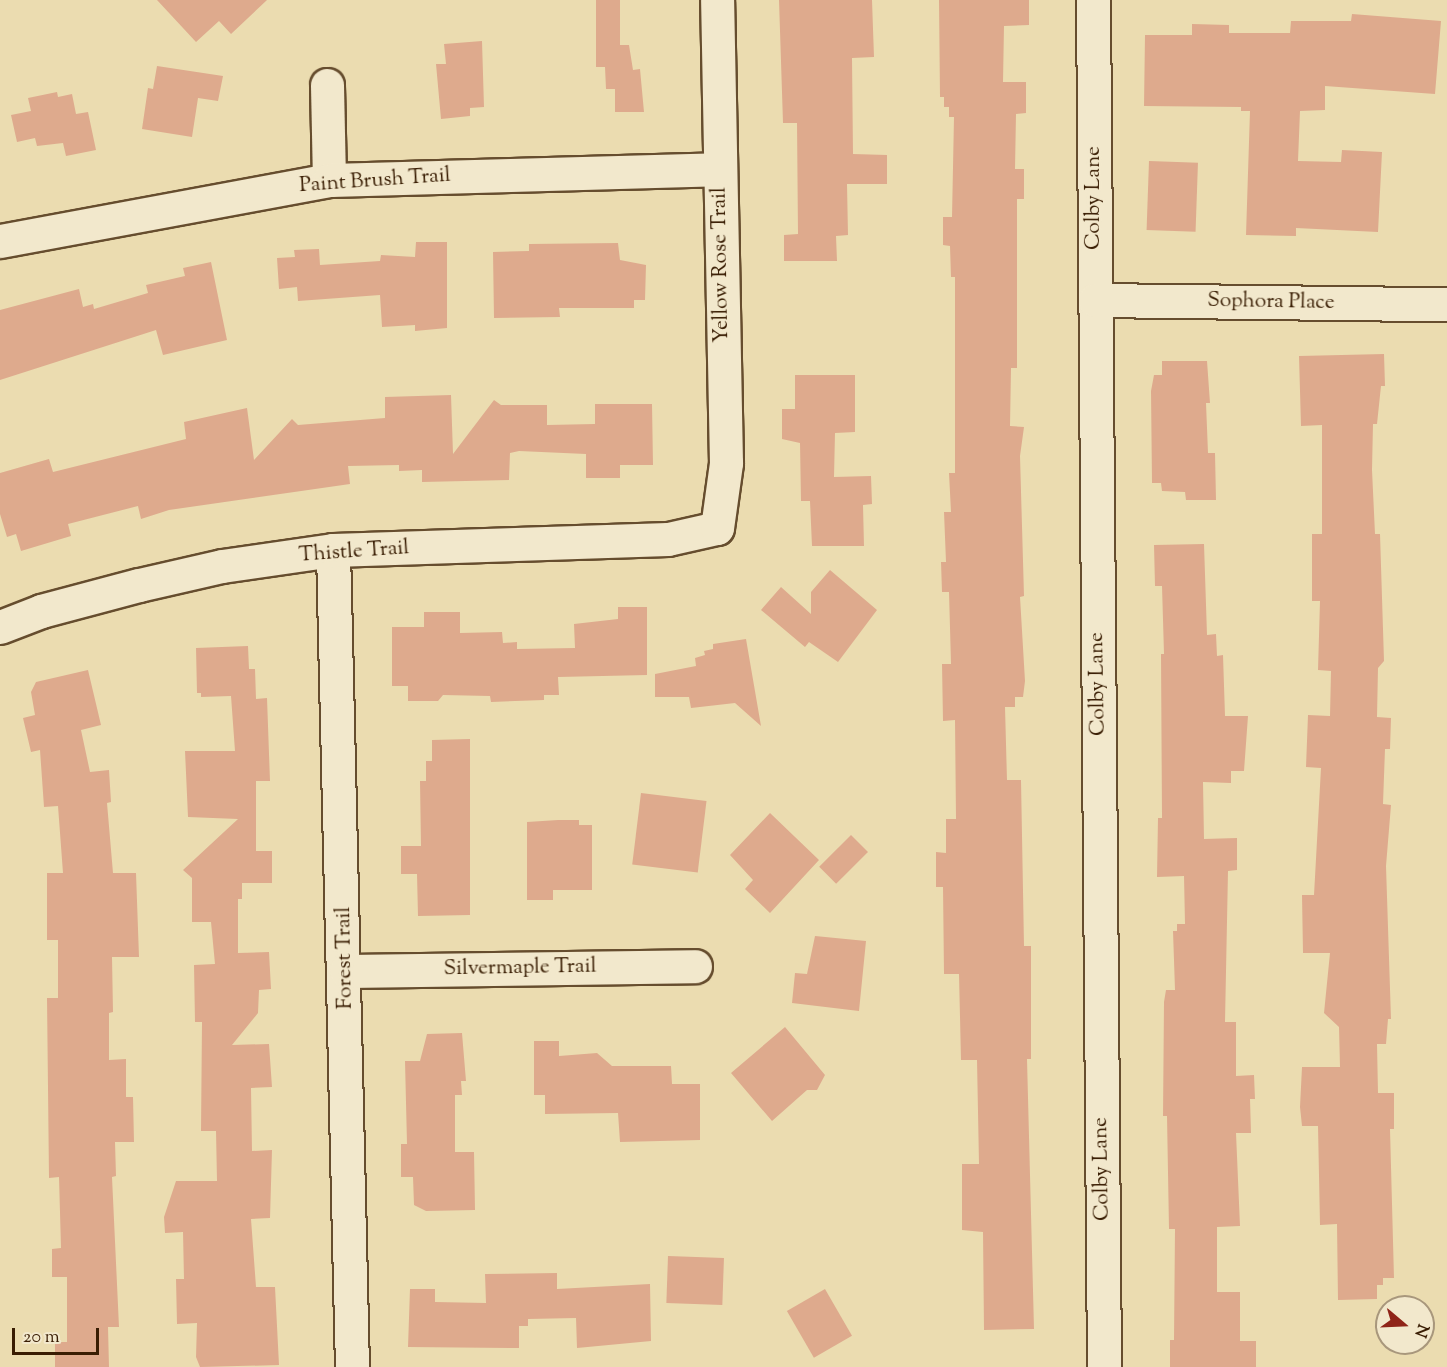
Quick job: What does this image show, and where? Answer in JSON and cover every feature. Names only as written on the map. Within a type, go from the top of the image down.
[{"type":"street","name":"Yellow Rose Trail","points":[[717,0],[726,463],[717,528]]},
{"type":"street","name":"Colby Lane","points":[[1093,0],[1104,1367]]},
{"type":"street","points":[[327,85],[329,180]]},
{"type":"street","name":"Paint Brush Trail","points":[[0,241],[329,180],[719,169]]},
{"type":"street","name":"Sophora Place","points":[[1095,300],[1447,304]]},
{"type":"street","name":"Thistle Trail","points":[[0,627],[40,611],[139,585],[222,566],[333,550],[668,539],[717,528]]},
{"type":"street","name":"Forest Trail","points":[[333,550],[345,971],[352,1367]]},
{"type":"street","name":"Silvermaple Trail","points":[[345,971],[695,966]]},
{"type":"building","points":[[157,0],[267,0],[231,34],[219,21],[196,42]]},
{"type":"building","points":[[596,0],[620,0],[620,45],[629,45],[633,70],[640,69],[644,112],[615,112],[615,89],[606,89],[605,67],[596,67]]},
{"type":"building","points":[[779,0],[872,0],[874,57],[852,58],[853,154],[887,155],[887,184],[847,184],[848,235],[836,236],[837,261],[784,261],[784,235],[798,234],[797,123],[783,123]]},
{"type":"building","points":[[939,0],[1029,0],[1029,25],[1004,26],[1003,82],[1026,82],[1026,113],[1016,114],[1015,169],[1024,169],[1024,199],[1017,199],[1017,368],[1011,368],[1010,426],[1024,427],[1020,456],[1024,596],[1020,597],[1025,681],[1023,697],[1015,697],[1015,707],[1005,707],[1007,780],[1021,780],[1024,946],[1031,946],[1031,1059],[1027,1059],[1034,1329],[984,1330],[983,1232],[962,1230],[962,1164],[979,1164],[977,1060],[961,1060],[959,974],[944,974],[943,887],[936,887],[936,852],[946,853],[946,819],[956,819],[955,720],[943,721],[942,664],[951,664],[949,592],[942,592],[941,562],[946,562],[944,512],[951,512],[949,473],[955,473],[955,277],[951,277],[950,246],[943,245],[943,217],[952,217],[954,117],[949,117],[949,107],[944,107],[944,97],[940,97]]},
{"type":"building","points":[[1352,14],[1441,21],[1435,94],[1325,86],[1325,110],[1300,111],[1298,161],[1341,162],[1342,150],[1382,152],[1378,232],[1296,228],[1296,236],[1246,235],[1250,111],[1241,111],[1241,107],[1144,106],[1145,35],[1192,35],[1192,24],[1229,25],[1229,33],[1290,33],[1291,21],[1351,21]]},
{"type":"building","points":[[482,41],[484,107],[470,108],[470,116],[441,119],[436,64],[446,64],[444,44]]},
{"type":"building","points":[[157,66],[223,76],[218,101],[198,98],[192,137],[142,129],[148,88],[153,89]]},
{"type":"building","points":[[57,92],[58,97],[72,94],[76,114],[88,112],[96,150],[66,156],[63,143],[37,146],[35,138],[17,142],[11,115],[31,111],[28,98]]},
{"type":"building","points":[[1149,161],[1198,163],[1196,232],[1147,230]]},
{"type":"building","points":[[416,242],[447,242],[447,328],[415,331],[415,325],[382,327],[380,295],[298,301],[297,287],[279,289],[277,258],[295,257],[294,250],[319,249],[320,265],[380,261],[381,255],[415,257]]},
{"type":"building","points":[[618,243],[620,260],[646,265],[645,300],[634,300],[634,308],[559,308],[560,317],[494,318],[493,252],[529,251],[529,244]]},
{"type":"building","points":[[211,262],[227,340],[163,355],[156,330],[0,380],[0,310],[79,289],[83,307],[93,304],[94,309],[148,293],[146,285],[185,276],[183,268]]},
{"type":"building","points":[[1384,354],[1385,386],[1381,386],[1377,424],[1373,424],[1372,470],[1375,534],[1380,534],[1384,661],[1378,668],[1377,717],[1391,718],[1390,749],[1385,749],[1383,804],[1391,805],[1386,866],[1391,1019],[1388,1019],[1386,1044],[1377,1044],[1378,1093],[1394,1093],[1394,1129],[1390,1129],[1394,1278],[1383,1278],[1383,1285],[1377,1285],[1375,1299],[1338,1300],[1337,1224],[1320,1225],[1318,1126],[1302,1126],[1300,1107],[1302,1067],[1340,1067],[1339,1027],[1324,1013],[1330,953],[1303,953],[1302,895],[1314,895],[1321,768],[1306,767],[1308,715],[1330,716],[1331,671],[1318,670],[1320,601],[1312,601],[1312,534],[1322,534],[1322,425],[1301,426],[1299,356]]},
{"type":"building","points":[[1162,361],[1207,361],[1210,403],[1206,403],[1208,453],[1215,453],[1216,500],[1186,500],[1185,492],[1162,491],[1161,483],[1152,483],[1151,391],[1154,375],[1162,375]]},
{"type":"building","points":[[795,375],[855,375],[855,432],[835,433],[834,477],[871,476],[872,504],[863,505],[864,546],[812,546],[810,501],[801,501],[800,443],[782,439],[782,409],[795,409]]},
{"type":"building","points":[[451,395],[453,454],[494,400],[501,405],[547,405],[547,425],[595,424],[595,404],[652,404],[653,465],[620,465],[620,478],[586,478],[586,454],[519,451],[510,453],[509,480],[422,482],[422,470],[399,471],[399,465],[348,466],[350,484],[169,510],[141,519],[138,506],[68,524],[71,536],[21,551],[16,534],[7,537],[0,514],[0,473],[49,459],[53,472],[186,439],[184,422],[247,408],[254,460],[292,419],[298,425],[385,418],[385,397]]},
{"type":"building","points":[[1204,544],[1207,635],[1216,634],[1217,656],[1223,655],[1225,716],[1248,716],[1244,771],[1231,771],[1231,783],[1203,782],[1204,839],[1237,838],[1237,870],[1228,871],[1225,1022],[1236,1022],[1236,1076],[1254,1075],[1255,1099],[1250,1099],[1251,1133],[1236,1133],[1240,1226],[1217,1227],[1217,1292],[1240,1292],[1240,1341],[1256,1341],[1256,1367],[1170,1367],[1170,1340],[1174,1340],[1175,1229],[1169,1229],[1167,1116],[1163,1116],[1164,1002],[1166,990],[1175,990],[1173,931],[1177,931],[1177,924],[1185,924],[1184,876],[1157,877],[1158,818],[1162,818],[1161,654],[1164,654],[1162,586],[1155,586],[1154,545]]},
{"type":"building","points":[[830,570],[877,610],[838,662],[809,642],[805,647],[761,610],[781,587],[811,614],[811,592]]},
{"type":"building","points":[[618,607],[647,607],[647,675],[558,677],[559,695],[544,695],[544,700],[491,702],[490,696],[443,695],[438,701],[408,701],[408,686],[392,686],[392,627],[424,627],[424,612],[460,612],[460,633],[502,632],[503,643],[517,642],[517,649],[575,648],[574,624],[618,619]]},
{"type":"building","points":[[746,639],[761,726],[735,703],[691,708],[689,697],[655,697],[655,674],[696,666],[695,658],[705,655],[704,651],[713,649],[713,644]]},
{"type":"building","points":[[248,646],[249,669],[255,669],[256,699],[267,698],[270,781],[256,781],[256,851],[272,851],[272,883],[242,883],[242,899],[238,899],[238,953],[269,952],[271,989],[259,990],[258,1013],[232,1045],[269,1044],[272,1087],[251,1088],[252,1151],[272,1150],[270,1218],[251,1219],[256,1287],[275,1287],[279,1365],[200,1367],[196,1357],[197,1323],[177,1324],[176,1279],[184,1279],[183,1232],[165,1233],[164,1217],[176,1181],[217,1181],[216,1131],[201,1131],[202,1022],[195,1022],[194,965],[215,964],[211,922],[192,922],[192,878],[183,870],[238,819],[188,817],[185,751],[235,751],[231,696],[201,697],[201,693],[197,693],[196,648]]},
{"type":"building","points":[[88,670],[101,725],[81,730],[90,772],[109,770],[111,802],[107,803],[113,873],[136,873],[139,957],[112,957],[113,1012],[109,1013],[109,1060],[126,1059],[126,1097],[133,1097],[134,1142],[115,1142],[116,1176],[112,1177],[119,1327],[108,1327],[109,1367],[55,1367],[55,1342],[67,1342],[67,1277],[52,1277],[52,1249],[61,1248],[59,1177],[49,1178],[47,998],[58,998],[58,940],[47,940],[47,873],[63,873],[58,806],[44,807],[40,750],[31,752],[23,718],[35,715],[31,692],[36,682]]},
{"type":"building","points":[[470,739],[470,915],[418,916],[417,874],[401,874],[401,846],[421,846],[420,781],[426,781],[426,761],[432,761],[432,740]]},
{"type":"building","points":[[641,793],[707,801],[698,873],[632,864]]},
{"type":"building","points":[[770,813],[819,860],[770,913],[745,889],[753,880],[730,855]]},
{"type":"building","points":[[579,820],[579,825],[592,825],[592,890],[553,890],[553,900],[527,900],[527,822]]},
{"type":"building","points":[[851,835],[868,852],[836,884],[819,867]]},
{"type":"building","points":[[815,936],[866,941],[859,1011],[792,1003],[795,973],[807,974]]},
{"type":"building","points":[[785,1027],[825,1075],[817,1090],[807,1090],[772,1121],[731,1073]]},
{"type":"building","points":[[462,1033],[466,1081],[461,1081],[462,1095],[455,1095],[455,1152],[474,1152],[475,1210],[426,1211],[414,1205],[413,1177],[401,1177],[401,1144],[407,1144],[405,1061],[420,1061],[427,1034]]},
{"type":"building","points":[[534,1041],[559,1041],[559,1056],[597,1053],[612,1066],[671,1066],[672,1084],[700,1084],[700,1140],[620,1142],[618,1113],[545,1114],[545,1095],[534,1095]]},
{"type":"building","points":[[668,1256],[724,1258],[722,1305],[666,1303]]},
{"type":"building","points":[[557,1273],[557,1289],[650,1284],[651,1341],[577,1348],[576,1318],[528,1319],[528,1326],[519,1326],[519,1348],[408,1347],[410,1289],[435,1289],[435,1302],[486,1303],[485,1274]]},
{"type":"building","points":[[825,1289],[852,1336],[814,1358],[787,1311]]}]
